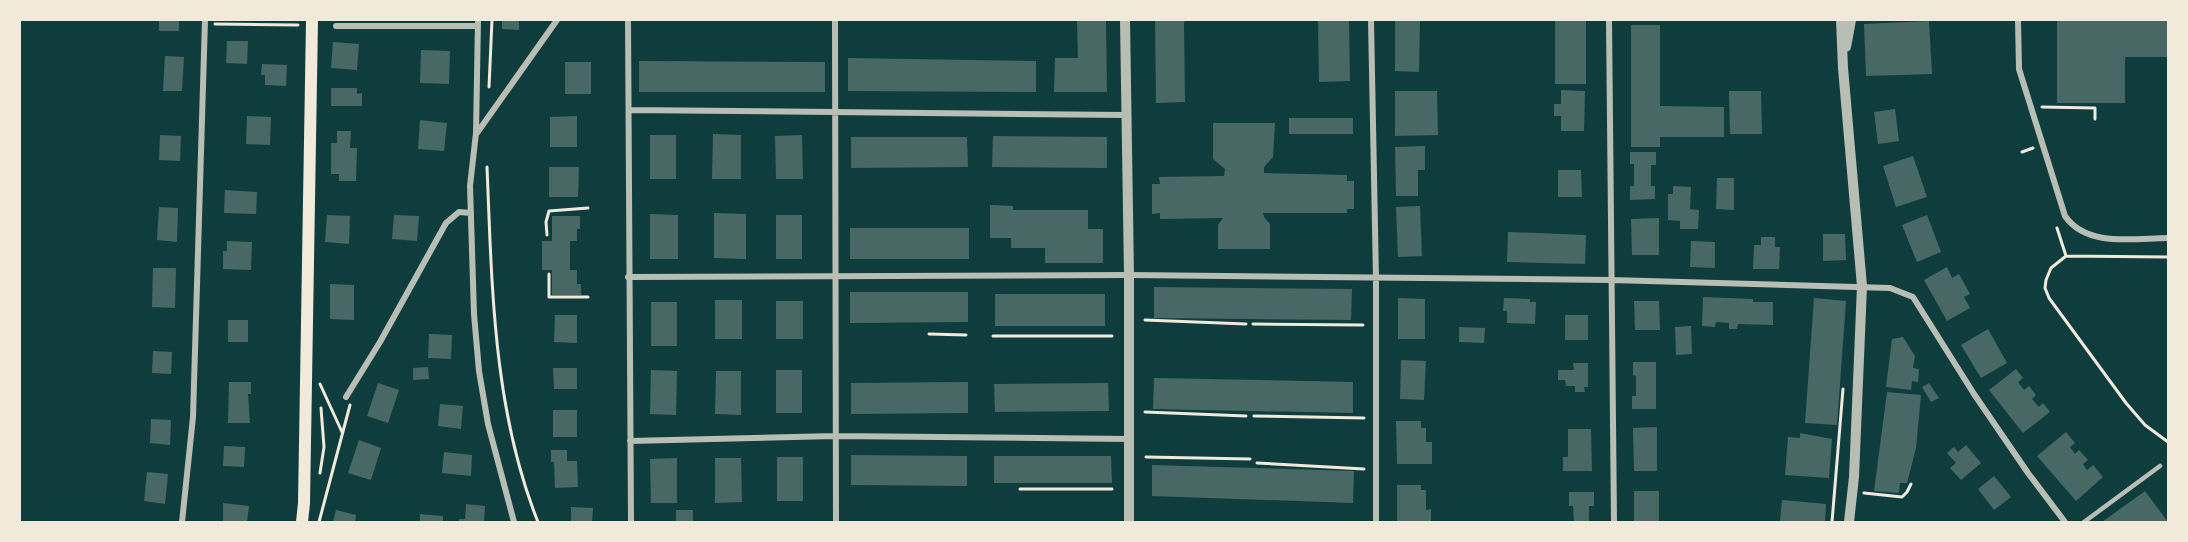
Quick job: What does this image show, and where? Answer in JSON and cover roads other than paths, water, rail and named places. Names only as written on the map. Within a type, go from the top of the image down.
[{"type":"main road","points":[[302,522],[312,20]]},
{"type":"street","points":[[182,522],[193,417],[206,20]]},
{"type":"street","points":[[476,134],[557,20]]},
{"type":"street","points":[[627,20],[631,522]]},
{"type":"street","points":[[835,20],[836,522]]},
{"type":"street","points":[[1125,20],[1129,275],[1128,522]]},
{"type":"street","points":[[1125,33],[1131,20]]},
{"type":"street","points":[[1371,20],[1376,279],[1376,522]]},
{"type":"street","points":[[1609,20],[1614,522]]},
{"type":"street","points":[[1840,20],[1862,286],[1853,492],[1849,522]]},
{"type":"street","points":[[1843,68],[1851,20]]},
{"type":"street","points":[[2019,20],[2019,69],[2065,216],[2071,224],[2086,235],[2101,238],[2169,238]]},
{"type":"street","points":[[336,26],[478,23],[476,134],[470,186],[474,314],[479,371],[488,424],[514,522]]},
{"type":"street","points":[[629,110],[1126,115]]},
{"type":"street","points":[[346,397],[446,223],[459,212],[471,213]]},
{"type":"street","points":[[628,278],[1129,275],[1611,280],[1890,288],[1913,297],[1974,394],[2065,522]]},
{"type":"street","points":[[630,441],[835,436],[1128,439]]},
{"type":"lane","points":[[2084,522],[2160,466]]}]
